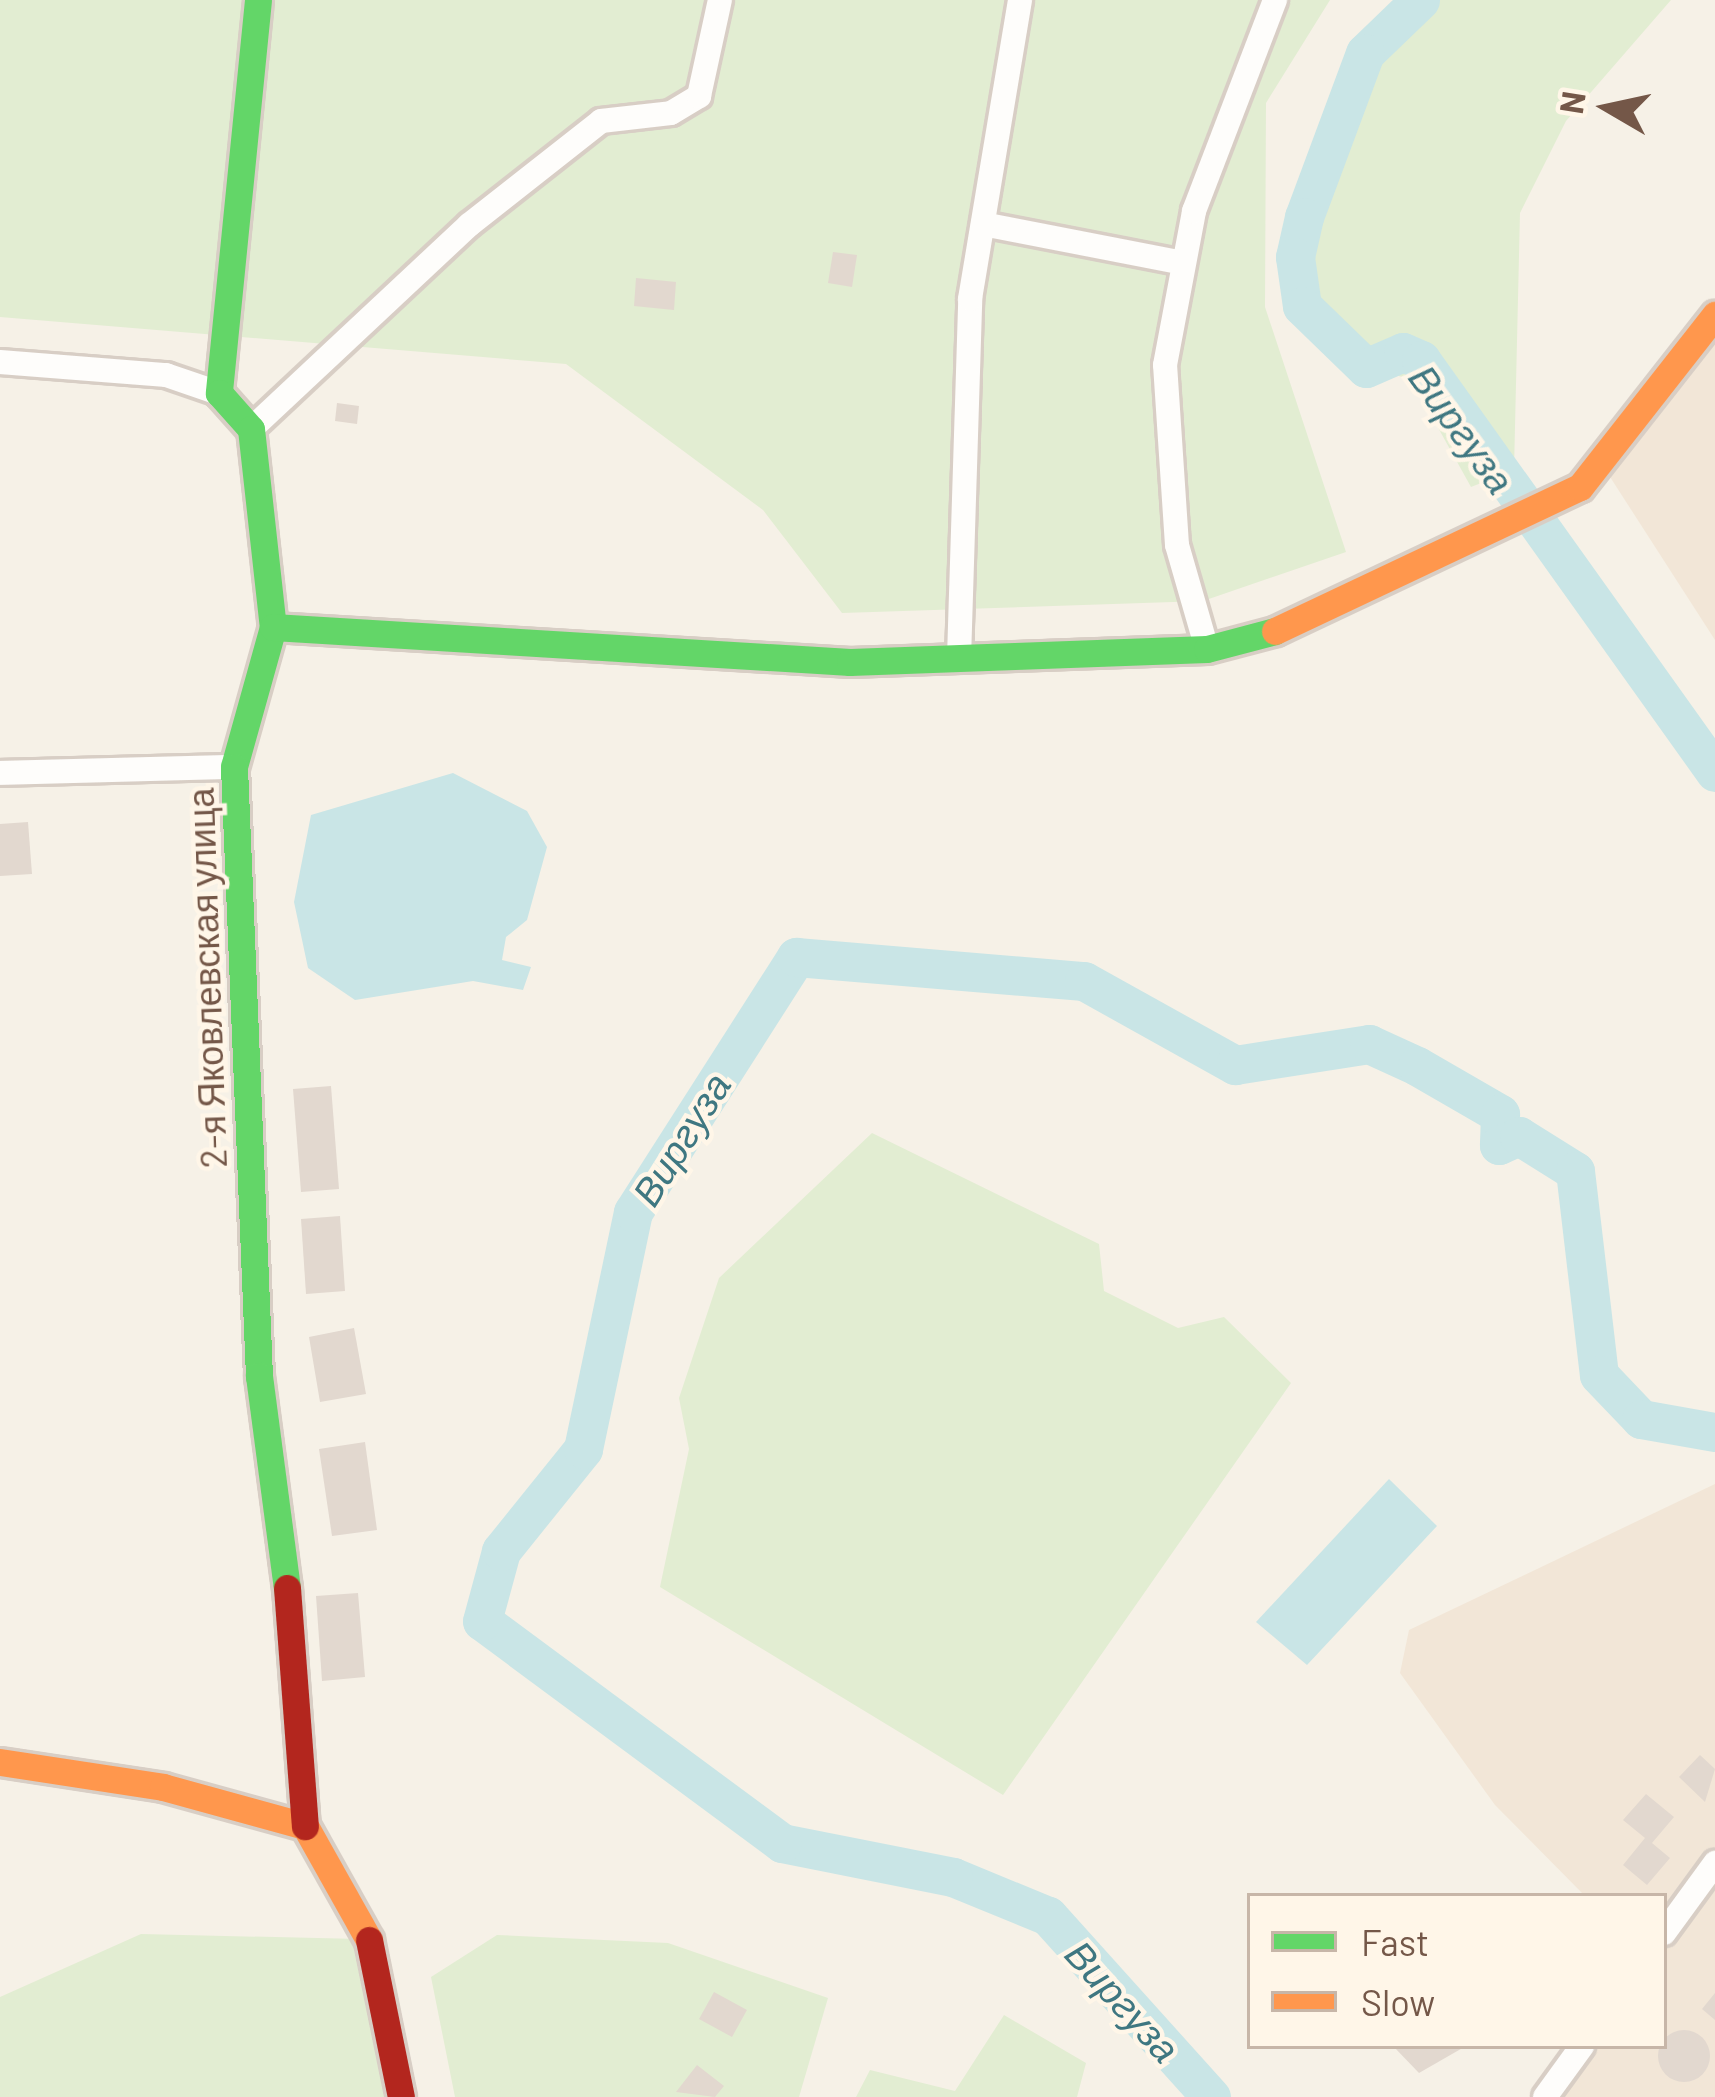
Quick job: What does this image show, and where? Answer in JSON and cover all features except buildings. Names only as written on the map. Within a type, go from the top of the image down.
[{"type":"street","points":[[219,393],[259,0]]},
{"type":"street","points":[[0,362],[166,375],[219,393],[251,429],[469,225],[601,121],[671,113],[699,96],[720,0]]},
{"type":"street","points":[[959,658],[970,299],[1020,0]]},
{"type":"street","points":[[1207,649],[1177,545],[1166,364],[1179,262],[1275,0]]},
{"type":"street","points":[[983,224],[1179,262]]},
{"type":"street","points":[[273,627],[959,658],[1207,649],[1400,575],[1580,487],[1715,315]]},
{"type":"street","name":"2-я Яковлевская улица","points":[[251,429],[273,627],[234,767],[259,1376],[301,1694],[304,1826]]},
{"type":"street","points":[[0,773],[234,767]]},
{"type":"street","points":[[0,1762],[163,1787],[304,1826],[346,1884],[380,1966],[401,2097]]},
{"type":"street","points":[[1667,1929],[1715,1863]]},
{"type":"street","points":[[1545,2097],[1580,2049]]},
{"type":"shaded area","points":[[1715,324],[1715,640],[1603,466]]},
{"type":"shaded area","points":[[1715,1484],[1715,1853],[1667,1919],[1667,1893],[1582,1893],[1495,1805],[1400,1673],[1409,1630]]},
{"type":"shaded area","points":[[1715,1873],[1715,2097],[1551,2097],[1586,2049],[1667,2049],[1667,1938]]},
{"type":"green space","points":[[0,0],[1330,0],[1266,103],[1265,307],[1346,552],[1203,601],[842,613],[763,510],[566,364],[0,317]]},
{"type":"green space","points":[[1420,0],[1671,0],[1566,121],[1520,213],[1514,470],[1471,487],[1411,379],[1366,368],[1302,306],[1295,257],[1365,53]]},
{"type":"green space","points":[[872,1133],[1099,1244],[1104,1291],[1178,1328],[1224,1317],[1291,1383],[1003,1795],[660,1587],[689,1449],[679,1398],[719,1278]]},
{"type":"green space","points":[[141,1934],[360,1939],[386,2097],[0,2097],[0,1997]]},
{"type":"green space","points":[[497,1935],[668,1943],[828,1998],[799,2097],[455,2097],[431,1977]]},
{"type":"green space","points":[[1004,2015],[1086,2063],[1077,2097],[856,2097],[870,2070],[955,2091]]},
{"type":"water","points":[[453,773],[527,811],[547,847],[527,920],[506,937],[502,960],[531,967],[523,990],[473,981],[355,1000],[308,968],[294,902],[311,815]]},
{"type":"water","points":[[1389,1479],[1437,1526],[1307,1665],[1256,1622]]},
{"type":"waterway","name":"Виргуза","points":[[1420,0],[1365,53],[1304,217],[1295,257],[1302,306],[1366,368],[1403,352],[1421,360],[1715,772]]},
{"type":"waterway","name":"Виргуза","points":[[1211,2097],[1048,1916],[953,1877],[782,1843],[482,1621],[501,1551],[583,1449],[633,1212],[796,957],[1084,981],[1235,1065],[1369,1044],[1417,1066],[1500,1114],[1499,1145],[1519,1136],[1575,1171],[1599,1375],[1641,1419],[1715,1432]]},
{"type":"traffic: fast","points":[[258,0],[219,393],[251,429],[273,627],[234,767],[259,1376],[287,1588]]},
{"type":"traffic: fast","points":[[273,627],[850,662],[1207,649],[1275,631]]},
{"type":"traffic: slow","points":[[1275,631],[1580,487],[1715,315]]},
{"type":"traffic: slow","points":[[0,1762],[163,1787],[305,1826],[369,1940]]},
{"type":"traffic: jam","points":[[287,1588],[305,1826]]},
{"type":"traffic: jam","points":[[369,1940],[401,2097]]}]
